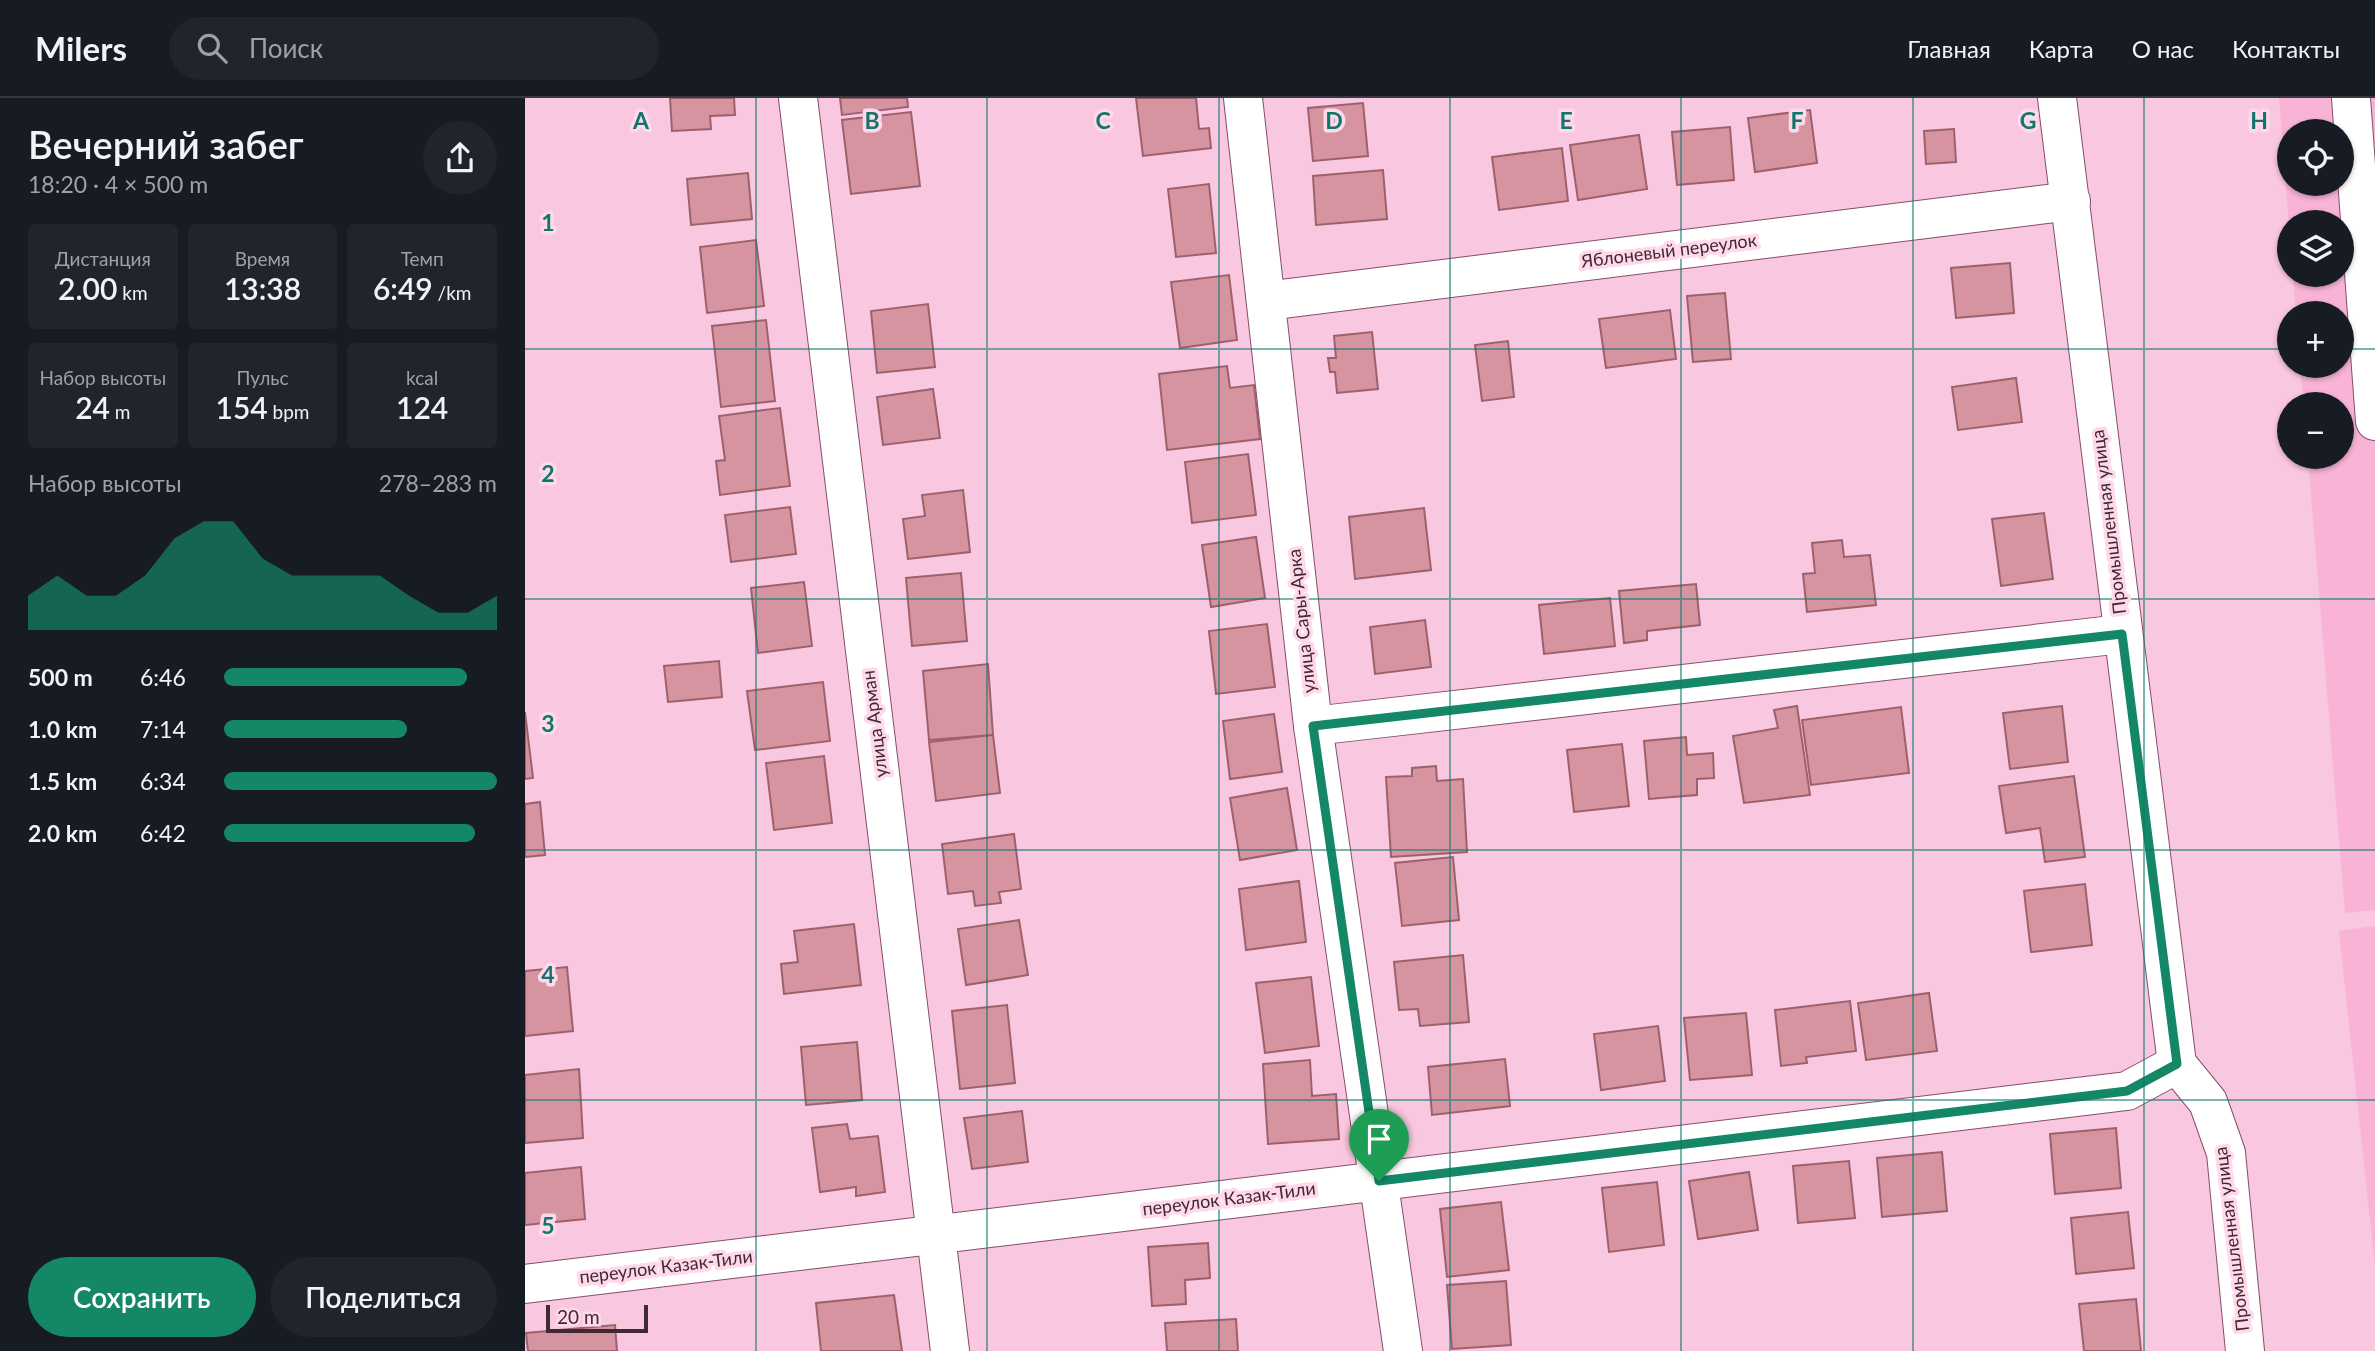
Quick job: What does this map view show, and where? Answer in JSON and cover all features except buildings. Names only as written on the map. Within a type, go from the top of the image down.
[{"type":"lane","name":"улица Арман","points":[[799,98],[950,1351]]},
{"type":"lane","name":"улица Сары-Арка","points":[[1243,98],[1313,726],[1403,1351]]},
{"type":"lane","name":"Промышленная улица","points":[[2057,98],[2177,1064],[2208,1102],[2226,1153],[2245,1351]]},
{"type":"lane","points":[[2351,98],[2375,421]]},
{"type":"lane","name":"Яблоневый переулок","points":[[1266,301],[2071,201]]},
{"type":"lane","points":[[1313,726],[2122,634]]},
{"type":"lane","name":"переулок Казак-Тили","points":[[525,1284],[2127,1091],[2177,1064]]},
{"type":"shaded area","points":[[2279,98],[2375,98],[2375,910],[2345,913],[2309,469],[2354,469],[2354,392],[2303,392],[2301,378],[2354,378],[2354,301],[2295,301],[2294,287],[2354,287],[2354,210],[2288,210],[2287,196],[2354,196],[2354,119],[2281,119]]},
{"type":"shaded area","points":[[2375,926],[2375,1266],[2339,931]]},
{"type":"route","points":[[2122,634],[2177,1064],[2127,1091],[1379,1181],[1313,726],[2122,634]]}]
